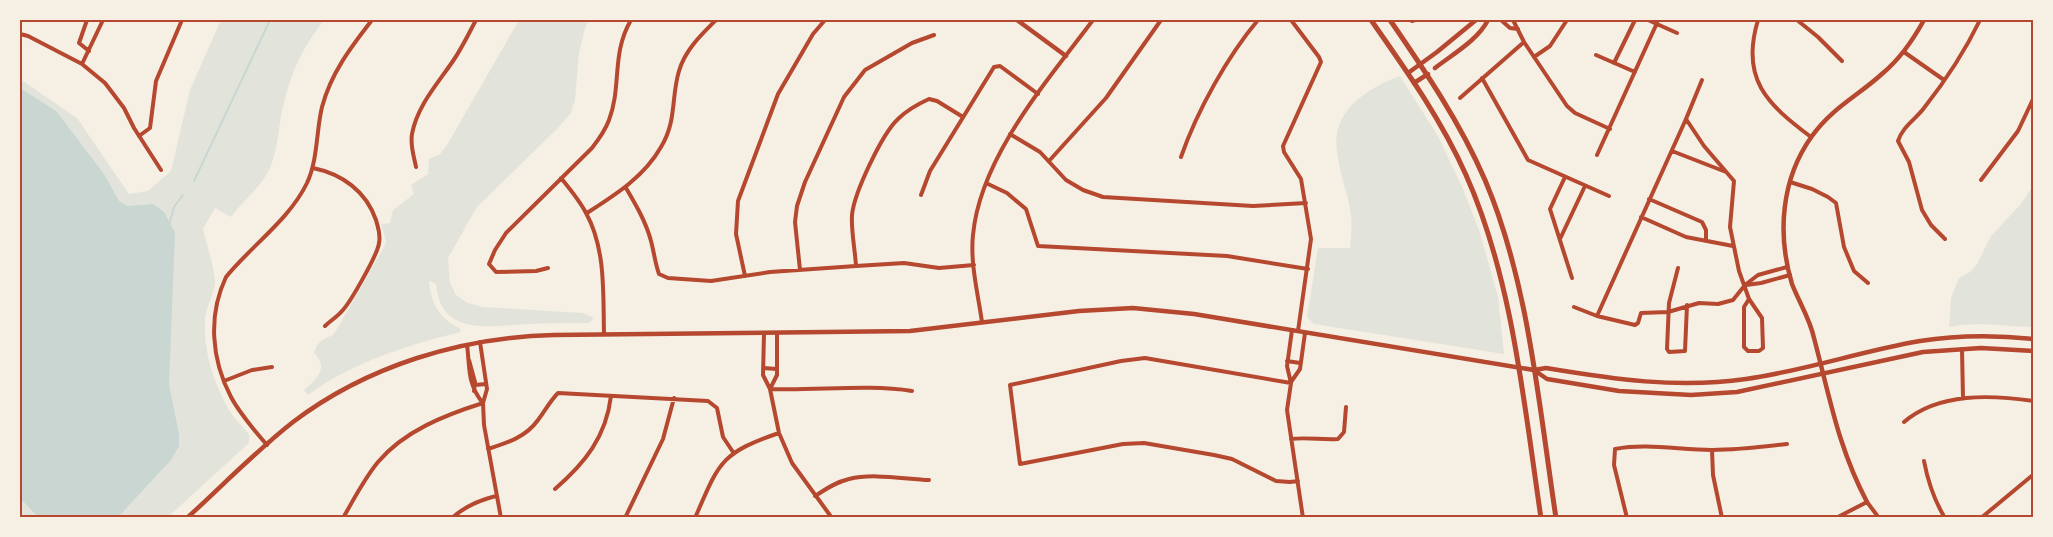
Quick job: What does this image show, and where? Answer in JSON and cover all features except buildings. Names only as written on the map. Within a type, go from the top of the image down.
[{"type":"main road","points":[[1017,20],[1066,56]]},
{"type":"main road","points":[[1371,20],[1408,73],[1451,145],[1484,220],[1502,284],[1518,368],[1541,518]]},
{"type":"main road","points":[[1390,20],[1428,74],[1467,142],[1497,213],[1516,275],[1534,370],[1556,518]]},
{"type":"main road","points":[[1408,73],[1476,20]]},
{"type":"main road","points":[[1435,68],[1469,41],[1488,20]]},
{"type":"main road","points":[[1867,502],[1839,439],[1813,333],[1790,275],[1783,228],[1784,206],[1790,182],[1811,137],[1843,102],[1883,73],[1904,52],[1924,20]]},
{"type":"main road","points":[[1461,33],[1469,41]]},
{"type":"main road","points":[[1414,83],[1428,74]]},
{"type":"main road","points":[[187,518],[293,422],[325,400],[358,382],[435,351],[480,342],[548,335],[910,331],[1102,309],[1133,308],[1176,311],[1518,368],[1534,370],[1546,368],[1641,382],[1690,384],[1748,379],[1893,346],[1941,338],[1985,336],[2034,339]]},
{"type":"main road","points":[[1534,370],[1547,380],[1619,391],[1691,395],[1737,392],[1923,352],[1962,348],[2034,351]]},
{"type":"street","points":[[87,20],[79,43],[89,51]]},
{"type":"street","points":[[82,64],[103,20]]},
{"type":"street","points":[[139,136],[150,128],[156,81],[182,20]]},
{"type":"street","points":[[267,445],[231,398],[224,381],[214,339],[215,310],[220,288],[234,267],[298,198],[313,168],[322,108],[329,85],[340,63],[372,20]]},
{"type":"street","points":[[416,166],[411,147],[417,117],[476,20]]},
{"type":"street","points":[[548,267],[536,271],[496,272],[489,264],[506,233],[592,148],[602,135],[610,119],[619,48],[624,32],[632,20]]},
{"type":"street","points":[[587,213],[626,188],[642,173],[662,146],[674,117],[679,72],[696,40],[716,20]]},
{"type":"street","points":[[745,276],[736,234],[738,201],[778,94],[813,34],[825,20]]},
{"type":"street","points":[[982,322],[974,265],[973,236],[977,209],[986,183],[1010,134],[1093,20]]},
{"type":"street","points":[[1049,161],[1106,99],[1161,20]]},
{"type":"street","points":[[1181,157],[1191,128],[1241,40],[1258,20]]},
{"type":"street","points":[[1291,20],[1321,62],[1283,146],[1284,152],[1301,179],[1311,239],[1308,269],[1287,361],[1291,383],[1287,410],[1304,518]]},
{"type":"street","points":[[1501,20],[1510,28],[1518,29]]},
{"type":"street","points":[[1513,20],[1524,42],[1571,110],[1610,129]]},
{"type":"street","points":[[1534,57],[1550,46],[1567,20]]},
{"type":"street","points":[[1614,63],[1635,20]]},
{"type":"street","points":[[1648,20],[1677,33]]},
{"type":"street","points":[[1758,20],[1752,62],[1758,81],[1767,98],[1783,116],[1811,137]]},
{"type":"street","points":[[1797,20],[1842,61]]},
{"type":"street","points":[[1945,239],[1931,225],[1922,210],[1909,162],[1898,141],[1902,130],[1923,110],[1944,80],[1968,44],[1980,20]]},
{"type":"street","points":[[1597,155],[1657,24]]},
{"type":"street","points":[[20,34],[82,64],[112,91],[161,170]]},
{"type":"street","points":[[800,270],[795,222],[796,206],[844,97],[865,70],[912,43],[934,35]]},
{"type":"street","points":[[1460,98],[1524,42]]},
{"type":"street","points":[[1904,52],[1944,80]]},
{"type":"street","points":[[1596,55],[1635,72]]},
{"type":"street","points":[[921,195],[930,171],[994,67],[1000,66],[1038,94]]},
{"type":"street","points":[[1428,74],[1435,68]]},
{"type":"street","points":[[1482,78],[1528,160],[1610,196]]},
{"type":"street","points":[[1597,316],[1702,80]]},
{"type":"street","points":[[1981,180],[2018,131],[2034,97]]},
{"type":"street","points":[[856,266],[852,217],[854,203],[888,130],[897,119],[928,99],[937,100],[963,117]]},
{"type":"street","points":[[1686,119],[1704,146],[1734,181],[1730,219],[1737,266],[1749,299],[1762,318],[1762,348],[1759,351],[1748,351],[1744,347],[1744,308],[1749,299]]},
{"type":"street","points":[[1010,134],[1030,145],[1066,180],[1102,197],[1253,207],[1306,203]]},
{"type":"street","points":[[1672,151],[1727,172]]},
{"type":"street","points":[[313,168],[327,171],[355,187],[373,212],[380,233],[379,245],[374,256],[344,310],[325,326]]},
{"type":"street","points":[[1564,177],[1550,209],[1572,278]]},
{"type":"street","points":[[561,178],[587,213],[598,243],[603,280],[604,334]]},
{"type":"street","points":[[1790,182],[1812,189],[1836,203],[1845,247],[1854,272],[1868,283]]},
{"type":"street","points":[[986,183],[1006,193],[1026,209],[1038,246],[1227,256],[1308,269]]},
{"type":"street","points":[[1560,239],[1585,186]]},
{"type":"street","points":[[626,188],[647,231],[659,274],[668,278],[711,281],[800,270],[904,263],[939,268],[974,265]]},
{"type":"street","points":[[1649,200],[1702,222],[1706,230],[1706,240]]},
{"type":"street","points":[[1641,217],[1686,237],[1734,246]]},
{"type":"street","points":[[1574,307],[1597,316],[1635,324],[1638,323],[1641,313],[1668,312],[1687,305],[1718,304],[1733,300],[1745,285],[1758,275],[1788,267]]},
{"type":"street","points":[[1678,268],[1668,312],[1667,351],[1684,352],[1687,305]]},
{"type":"street","points":[[1745,285],[1790,275]]},
{"type":"street","points":[[1291,383],[1300,369],[1305,333]]},
{"type":"street","points":[[764,334],[762,375],[770,389],[779,433],[792,463],[832,518]]},
{"type":"street","points":[[770,389],[777,375],[777,334]]},
{"type":"street","points":[[480,342],[487,389],[483,403],[488,449],[501,518]]},
{"type":"street","points":[[467,345],[475,385],[474,391]]},
{"type":"street","points":[[1962,348],[1963,399]]},
{"type":"street","points":[[1291,383],[1145,358],[1010,385],[1020,464],[1123,444],[1144,443],[1232,459],[1276,481],[1298,481]]},
{"type":"street","points":[[469,360],[468,367],[474,391],[483,403]]},
{"type":"street","points":[[1287,361],[1300,363]]},
{"type":"street","points":[[224,381],[252,370],[272,367]]},
{"type":"street","points":[[763,368],[777,369]]},
{"type":"street","points":[[475,385],[486,384]]},
{"type":"street","points":[[770,389],[892,388],[912,391]]},
{"type":"street","points":[[488,449],[519,438],[529,430],[558,393],[708,401],[717,408],[723,437],[733,452]]},
{"type":"street","points":[[555,489],[576,471],[599,438],[609,415],[611,396]]},
{"type":"street","points":[[625,518],[663,439],[674,398]]},
{"type":"street","points":[[1905,422],[1916,412],[1963,399],[2010,398],[2034,402]]},
{"type":"street","points":[[343,518],[379,461],[401,441],[446,416],[483,403]]},
{"type":"street","points":[[1291,440],[1304,437],[1322,440],[1338,439],[1344,432],[1346,407]]},
{"type":"street","points":[[695,518],[713,478],[724,461],[733,452],[749,443],[779,433]]},
{"type":"street","points":[[1627,518],[1614,465],[1615,449],[1632,446],[1712,450],[1786,444]]},
{"type":"street","points":[[1712,450],[1713,475],[1722,518]]},
{"type":"street","points":[[1924,461],[1927,479],[1945,518]]},
{"type":"street","points":[[1980,518],[2034,474]]},
{"type":"street","points":[[815,496],[838,482],[851,478],[929,480]]},
{"type":"street","points":[[452,518],[472,503],[496,496]]},
{"type":"street","points":[[1836,518],[1867,502],[1879,518]]},
{"type":"shaded area","points":[[221,20],[324,20],[308,43],[292,77],[281,116],[274,157],[265,177],[231,217],[215,208],[203,229],[215,279],[205,320],[208,356],[220,392],[231,413],[249,435],[249,443],[168,517],[20,517],[20,79],[77,118],[129,194],[148,191],[171,171],[190,90]]},
{"type":"shaded area","points":[[519,20],[589,20],[579,53],[575,99],[571,113],[559,127],[477,207],[448,258],[450,283],[456,295],[468,303],[483,307],[583,313],[594,318],[589,323],[470,325],[447,313],[440,301],[436,284],[429,281],[437,309],[447,320],[460,328],[461,332],[421,343],[362,364],[325,383],[308,395],[304,390],[317,377],[321,368],[314,353],[317,346],[333,335],[384,247],[386,241],[381,224],[390,223],[393,210],[414,194],[411,185],[428,174],[429,159],[440,154],[447,145]]},
{"type":"shaded area","points":[[1400,76],[1438,136],[1463,189],[1480,233],[1498,297],[1504,354],[1314,324],[1307,317],[1318,248],[1350,248],[1351,215],[1337,151],[1340,124],[1354,103],[1364,94]]},
{"type":"shaded area","points":[[20,88],[56,111],[104,174],[119,201],[128,206],[153,204],[164,212],[175,233],[169,385],[179,434],[179,446],[171,460],[118,517],[38,517],[20,498]]},
{"type":"shaded area","points":[[2033,186],[2033,327],[1981,324],[1949,327],[1951,298],[1959,278],[1970,272],[1977,264],[1991,236],[2020,205]]},
{"type":"waterway","points":[[194,181],[270,20]]},
{"type":"waterway","points":[[169,225],[174,207],[183,195]]}]
